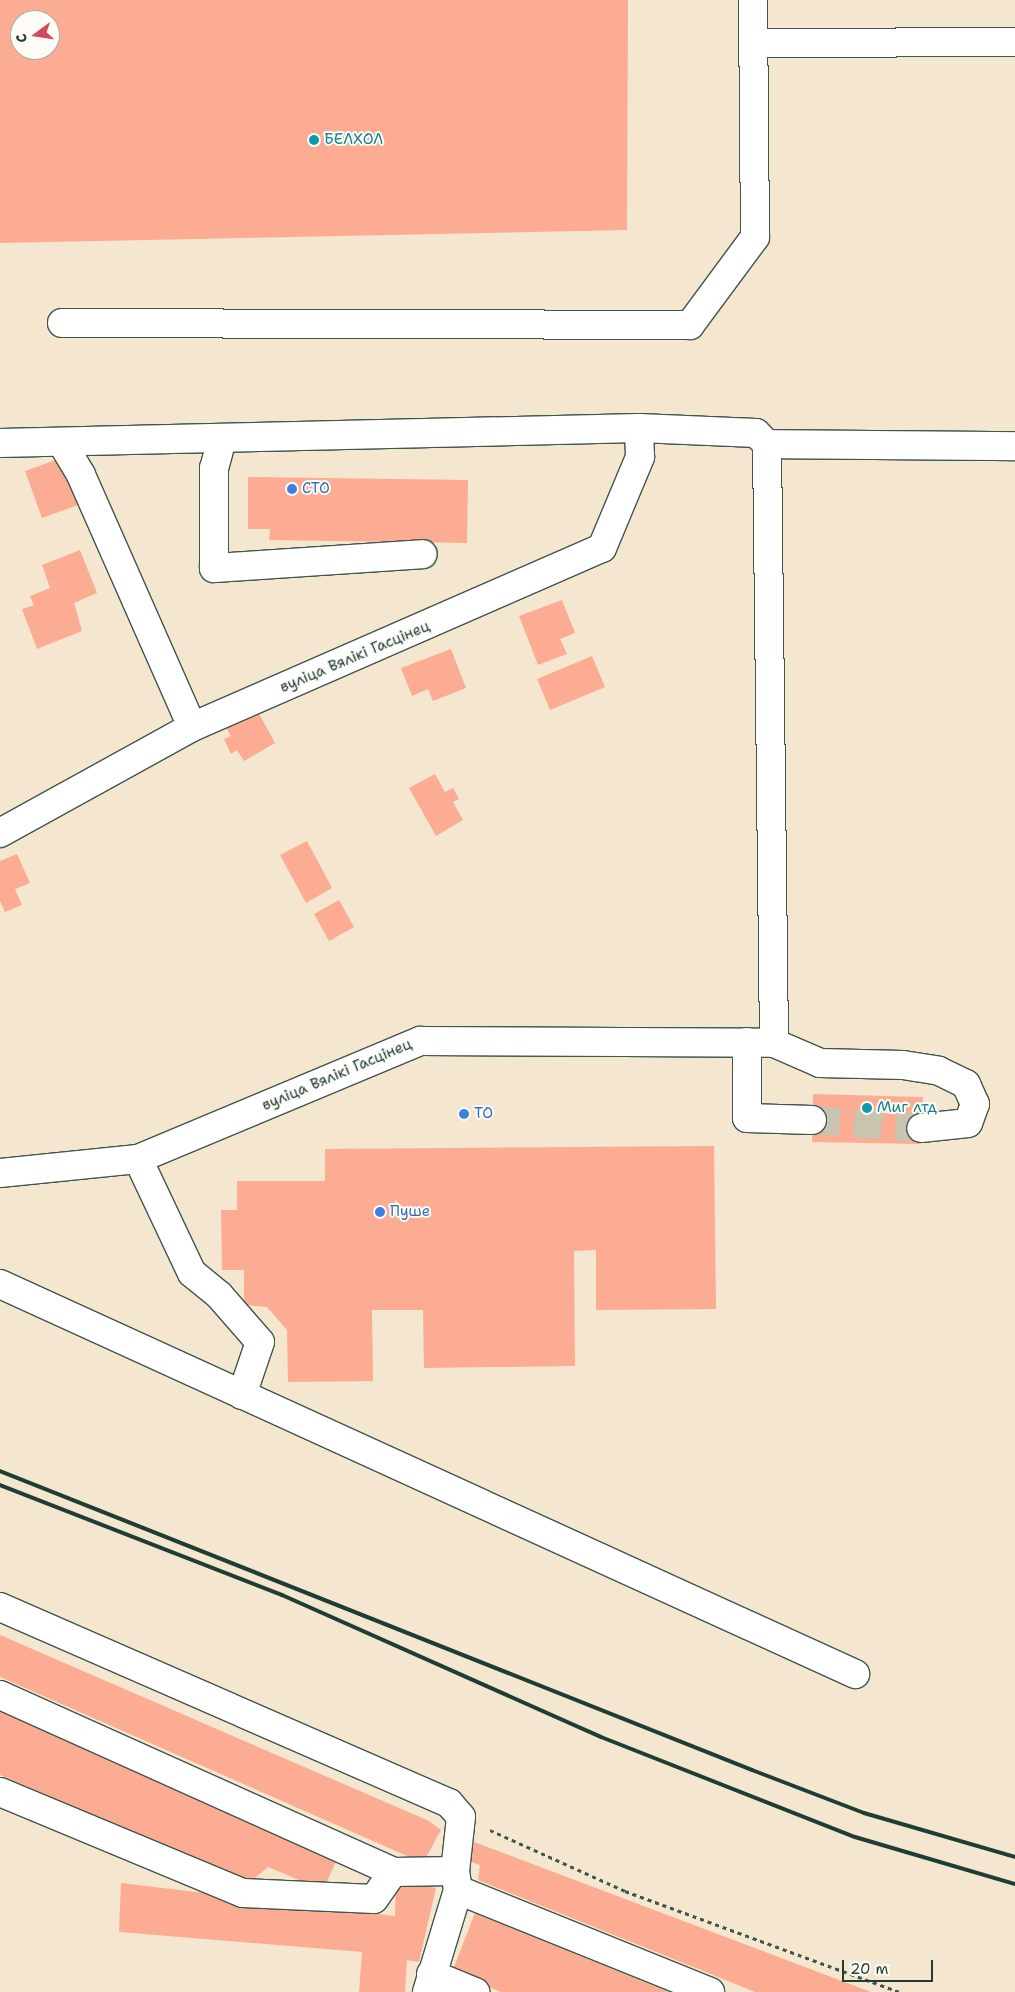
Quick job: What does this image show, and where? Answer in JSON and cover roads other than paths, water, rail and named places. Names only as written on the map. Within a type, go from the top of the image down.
[{"type":"street","points":[[62,323],[690,325],[755,237],[753,0]]},
{"type":"street","points":[[753,43],[1015,42]]},
{"type":"street","points":[[0,443],[638,428],[756,433],[766,444],[774,1042],[820,1063],[904,1064],[939,1071],[966,1084],[975,1104],[968,1123],[933,1128]]},
{"type":"street","name":"вуліца Вялікі Гасцінец","points":[[0,833],[192,728],[602,548],[640,458],[638,428]]},
{"type":"street","points":[[222,439],[214,468],[214,568],[423,554]]},
{"type":"street","points":[[62,443],[81,475],[192,728]]},
{"type":"street","points":[[766,444],[1015,446]]},
{"type":"street","name":"вуліца Вялікі Гасцінец","points":[[0,1173],[138,1159],[420,1041],[774,1042]]},
{"type":"street","points":[[747,1042],[747,1118],[812,1120]]},
{"type":"street","points":[[138,1159],[192,1273],[219,1295],[260,1342],[242,1395]]},
{"type":"street","points":[[0,1284],[856,1674]]},
{"type":"street","points":[[0,1607],[450,1803],[461,1817],[456,1881],[429,1983],[475,1992]]},
{"type":"street","points":[[0,1695],[393,1872],[456,1881],[710,1992]]},
{"type":"street","points":[[0,1792],[243,1893],[374,1899],[393,1872]]},
{"type":"tunnel","points":[[812,1120],[921,1128]]},
{"type":"railway","points":[[0,1471],[864,1813],[1015,1857]]},
{"type":"railway","points":[[0,1485],[282,1595],[601,1737],[855,1837],[1015,1884]]},
{"type":"place","name":"БЕЛХОЛ","points":[[314,140]]},
{"type":"place","name":"СТО","points":[[292,489]]},
{"type":"place","name":"Миг лтд","points":[[867,1108]]},
{"type":"place","name":"ТО","points":[[464,1114]]},
{"type":"place","name":"Пуше","points":[[380,1212]]}]
